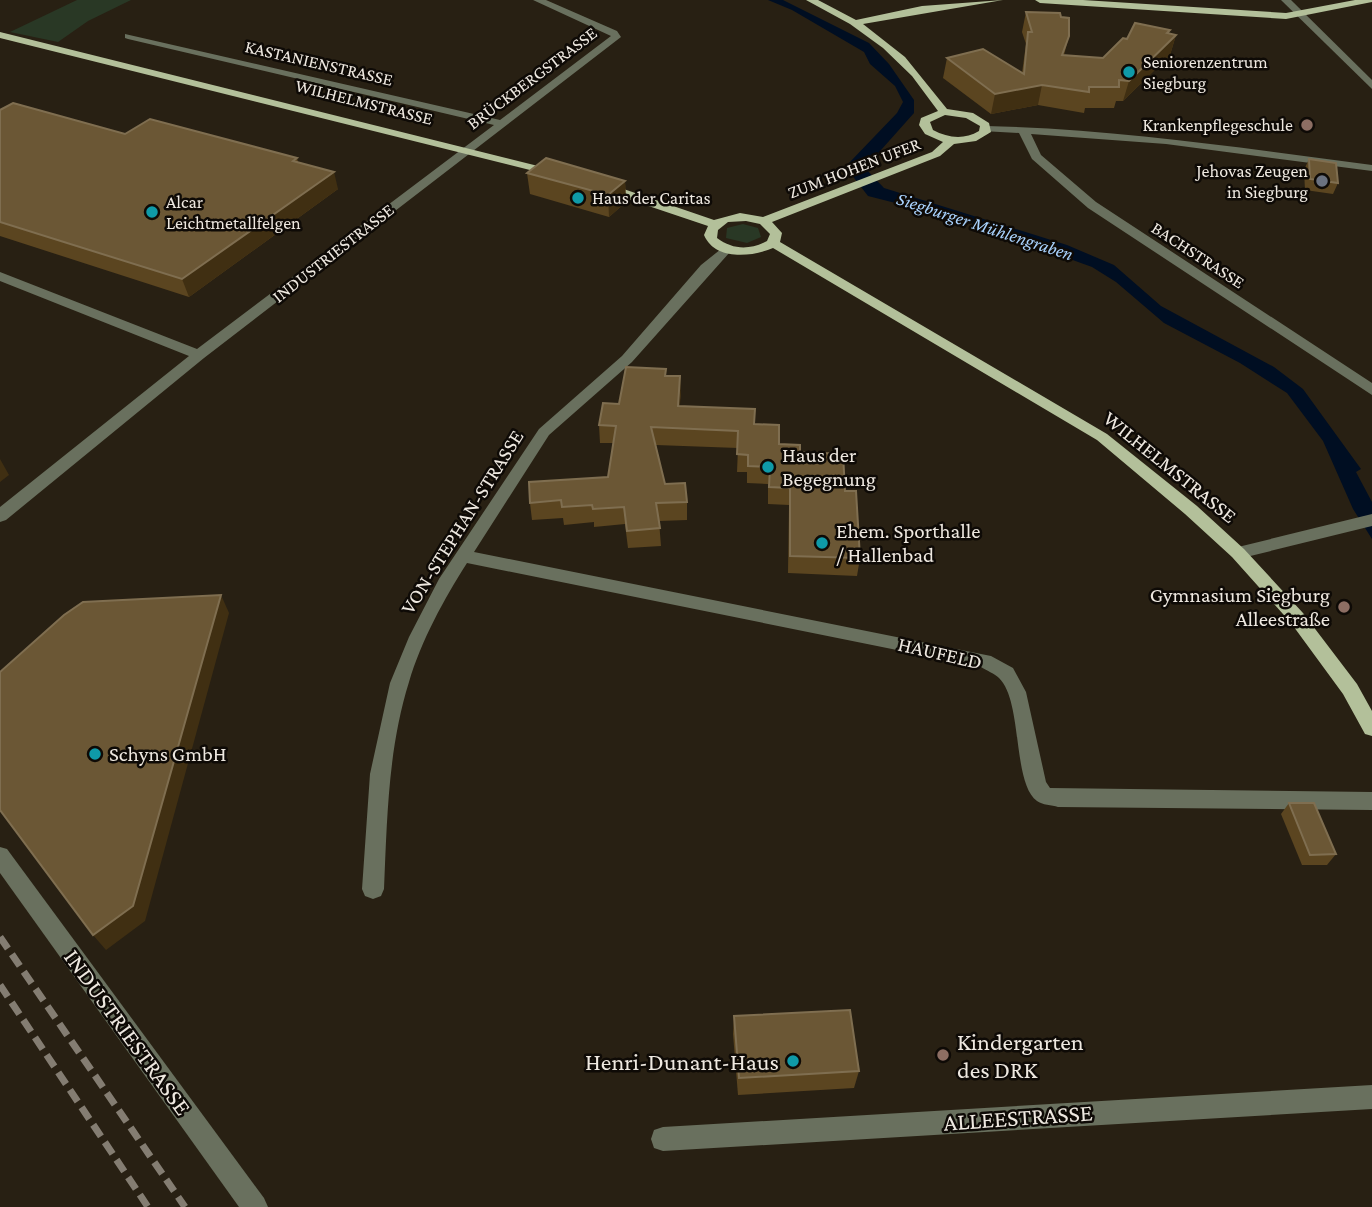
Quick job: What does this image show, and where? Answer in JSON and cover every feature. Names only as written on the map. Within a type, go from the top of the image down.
[{"type":"main road","points":[[811,0],[859,22],[896,52],[944,112]]},
{"type":"main road","points":[[859,22],[934,7],[998,0]]},
{"type":"main road","points":[[1040,0],[1199,12],[1299,15],[1370,0]]},
{"type":"main road","name":"WILHELMSTRASSE","points":[[0,35],[568,176]]},
{"type":"main road","points":[[944,112],[976,118],[986,129],[978,138],[951,140],[935,136],[924,125],[929,117],[944,112]]},
{"type":"main road","name":"ZUM HOHEN UFER","points":[[764,221],[936,154],[951,140]]},
{"type":"main road","points":[[590,183],[715,224],[736,217],[764,221],[776,233],[773,243],[747,252],[726,249],[712,240],[710,235],[715,224]]},
{"type":"main road","name":"WILHELMSTRASSE","points":[[773,243],[1102,438],[1191,509],[1238,553],[1297,618],[1350,689],[1372,729]]},
{"type":"street","name":"BRÜCKBERGSTRASSE","points":[[467,149],[615,37],[614,33],[602,26],[538,0]]},
{"type":"street","points":[[1286,0],[1372,86]]},
{"type":"street","name":"KASTANIENSTRASSE","points":[[128,36],[503,124]]},
{"type":"street","points":[[986,129],[1166,141],[1372,169]]},
{"type":"street","name":"BACHSTRASSE","points":[[1024,131],[1036,157],[1092,205],[1372,390]]},
{"type":"street","name":"INDUSTRIESTRASSE","points":[[0,516],[199,355],[467,149]]},
{"type":"street","name":"VON-STEPHAN-STRASSE","points":[[373,889],[380,774],[399,683],[418,637],[464,556],[544,432],[627,359],[706,268],[726,249]]},
{"type":"street","points":[[0,276],[199,355]]},
{"type":"street","points":[[1238,553],[1364,522]]},
{"type":"street","name":"HAUFELD","points":[[464,556],[985,661],[1006,673],[1017,692],[1037,785],[1044,794],[1051,796],[1372,801]]},
{"type":"street","name":"INDUSTRIESTRASSE","points":[[0,856],[255,1207]]},
{"type":"street","name":"ALLEESTRASSE","points":[[663,1139],[1372,1097]]},
{"type":"green space","points":[[77,0],[131,0],[88,21],[58,42],[10,32]]},
{"type":"green space","points":[[743,224],[758,228],[761,237],[747,243],[726,238],[727,228]]},
{"type":"water","name":"Siegburger Mühlengraben","points":[[768,0],[783,0],[869,43],[889,64],[914,100],[914,113],[865,168],[884,188],[1067,245],[1114,265],[1161,306],[1274,367],[1303,389],[1361,469],[1356,472],[1372,502],[1372,539],[1353,509],[1323,441],[1287,393],[1240,363],[1164,323],[1116,282],[1092,267],[962,220],[868,196],[851,174],[849,163],[897,113],[903,102],[895,86],[870,64],[864,52],[792,10]]},
{"type":"building","points":[[1026,12],[1060,13],[1061,17],[1069,18],[1069,36],[1062,55],[1103,58],[1123,38],[1127,39],[1135,23],[1170,30],[1167,33],[1176,35],[1129,81],[1119,80],[1119,87],[1089,87],[1089,92],[1042,85],[995,94],[947,58],[983,49],[1024,74],[1028,32],[1032,32]]},
{"type":"building","name":"Alcar Leichtmetallfelgen","points":[[13,103],[125,134],[150,119],[297,158],[293,161],[334,172],[182,279],[0,222],[0,110]]},
{"type":"building","points":[[546,158],[625,181],[608,195],[527,173]]},
{"type":"building","points":[[1309,159],[1336,163],[1338,183],[1310,179]]},
{"type":"building","points":[[626,367],[666,369],[665,376],[680,376],[678,406],[755,409],[754,424],[779,425],[779,444],[800,445],[800,452],[843,454],[845,491],[856,491],[860,558],[790,556],[790,488],[769,487],[770,467],[748,466],[748,455],[737,454],[738,431],[651,427],[665,484],[685,483],[687,502],[656,503],[660,528],[627,531],[624,507],[562,507],[561,500],[530,503],[529,482],[608,477],[616,426],[599,425],[603,403],[619,404]]},
{"type":"building","name":"Schyns GmbH","points":[[221,595],[133,906],[93,935],[0,810],[0,672],[64,615],[83,602]]},
{"type":"building","points":[[1289,803],[1314,803],[1336,854],[1310,855]]},
{"type":"building","name":"Henri-Dunant-Haus","points":[[850,1010],[859,1071],[739,1078],[734,1016]]},
{"type":"railway","points":[[0,937],[185,1207]]},
{"type":"railway","points":[[0,985],[148,1207]]},
{"type":"place","name":"Seniorenzentrum Siegburg","points":[[1129,72]]},
{"type":"place","name":"Krankenpflegeschule","points":[[1307,125]]},
{"type":"place","name":"Jehovas Zeugen in Siegburg","points":[[1322,181]]},
{"type":"place","name":"Haus der Caritas","points":[[578,198]]},
{"type":"place","name":"Alcar Leichtmetallfelgen","points":[[152,212]]},
{"type":"place","name":"Haus der Begegnung","points":[[768,467]]},
{"type":"place","name":"Ehem. Sporthalle / Hallenbad","points":[[822,543]]},
{"type":"place","name":"Gymnasium Siegburg Alleestraße","points":[[1344,607]]},
{"type":"place","name":"Schyns GmbH","points":[[95,754]]},
{"type":"place","name":"Kindergarten des DRK","points":[[943,1055]]},
{"type":"place","name":"Henri-Dunant-Haus","points":[[793,1061]]}]
